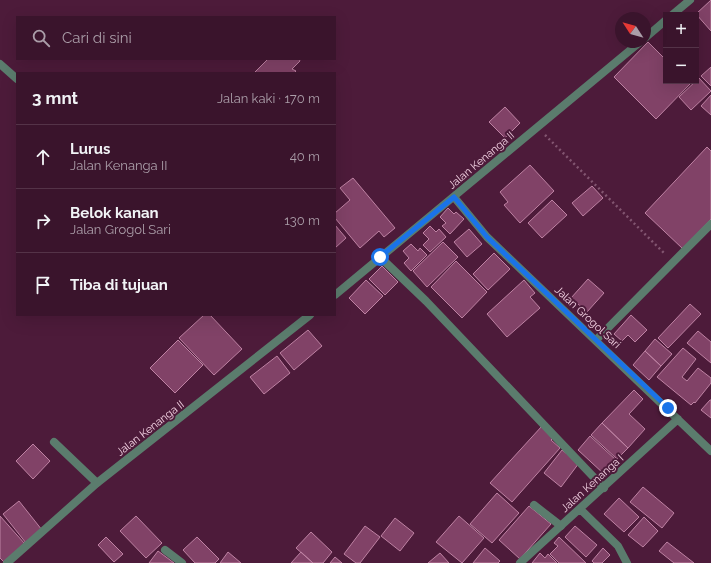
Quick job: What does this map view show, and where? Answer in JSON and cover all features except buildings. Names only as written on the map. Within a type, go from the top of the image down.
[{"type":"street","points":[[676,12],[690,0]]},
{"type":"street","points":[[651,33],[663,23]]},
{"type":"street","name":"Jalan Kenanga II","points":[[337,292],[538,128],[633,48]]},
{"type":"street","points":[[0,64],[16,78]]},
{"type":"street","name":"Jalan Grogol Sari","points":[[454,197],[487,237],[711,451]]},
{"type":"street","points":[[596,340],[711,224]]},
{"type":"street","points":[[380,257],[426,301],[604,488]]},
{"type":"street","name":"Jalan Kenanga II","points":[[8,563],[97,484],[309,316]]},
{"type":"street","name":"Jalan Kenanga I","points":[[520,563],[678,419]]},
{"type":"street","points":[[54,442],[97,484]]},
{"type":"street","points":[[534,505],[561,526]]},
{"type":"street","points":[[580,509],[618,546],[627,563]]},
{"type":"street","points":[[165,550],[182,563]]},
{"type":"path","points":[[538,128],[673,261]]},
{"type":"route","points":[[380,257],[454,197],[487,237],[668,408]]}]
